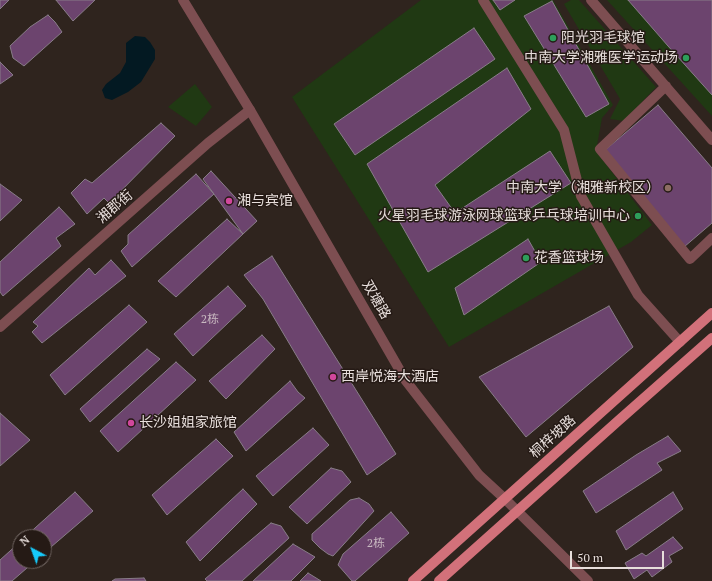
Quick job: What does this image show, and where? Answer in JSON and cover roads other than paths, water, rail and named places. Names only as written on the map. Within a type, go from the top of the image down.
[{"type":"main road","name":"桐梓坡路","points":[[413,581],[712,313]]},
{"type":"main road","points":[[439,581],[712,338]]},
{"type":"street","name":"双塘路","points":[[183,0],[250,110],[406,381],[479,475],[588,581]]},
{"type":"street","points":[[483,0],[564,130],[581,196],[638,296],[680,342]]},
{"type":"street","points":[[591,0],[712,140]]},
{"type":"street","points":[[666,86],[600,149],[690,258],[712,238]]},
{"type":"street","name":"湘郡街","points":[[0,328],[208,143],[250,110]]},
{"type":"water","points":[[135,36],[145,37],[150,42],[155,50],[155,59],[141,82],[128,92],[112,100],[105,98],[102,90],[106,84],[120,73],[126,62],[126,43]]},
{"type":"place","name":"阳光羽毛球馆","points":[[553,38]]},
{"type":"place","name":"中南大学湘雅医学运动场","points":[[686,58]]},
{"type":"place","name":"中南大学（湘雅新校区）","points":[[668,188]]},
{"type":"place","name":"湘与宾馆","points":[[229,201]]},
{"type":"place","name":"火星羽毛球游泳网球篮球乒乓球培训中心","points":[[638,216]]},
{"type":"place","name":"花香篮球场","points":[[526,258]]},
{"type":"place","name":"西岸悦海大酒店","points":[[333,377]]},
{"type":"place","name":"长沙姐姐家旅馆","points":[[131,423]]}]
